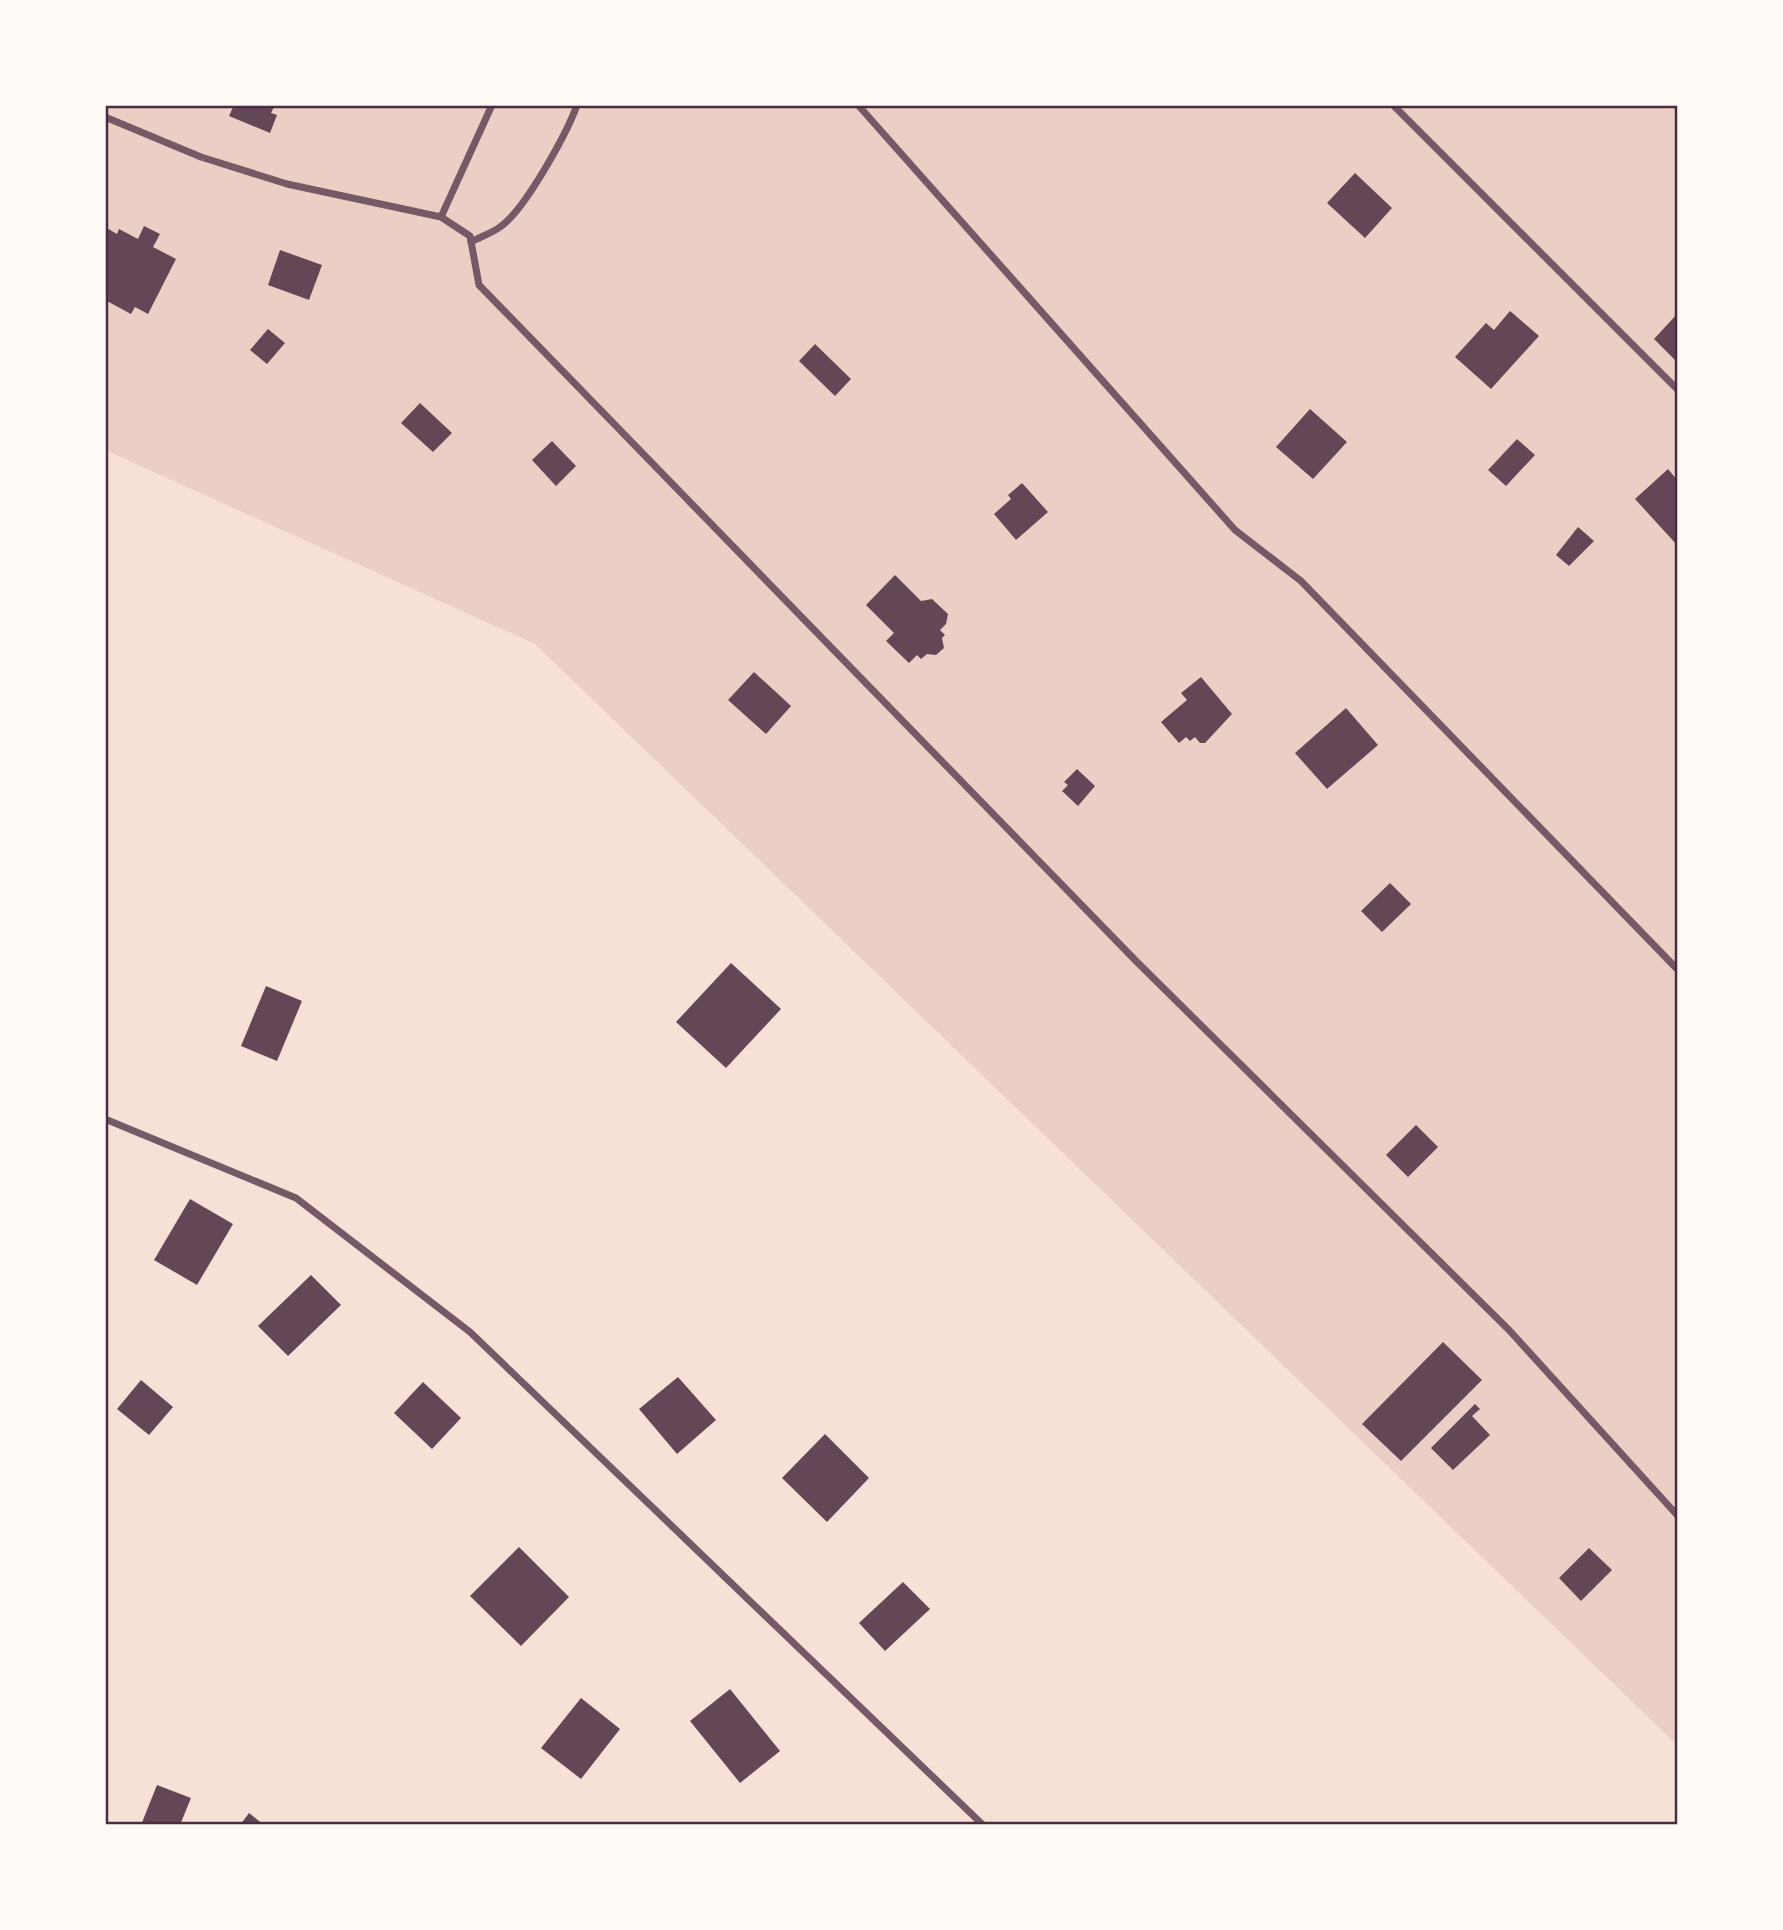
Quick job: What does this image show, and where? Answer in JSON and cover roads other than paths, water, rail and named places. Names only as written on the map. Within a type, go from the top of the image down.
[{"type":"street","points":[[441,217],[492,105]]},
{"type":"street","points":[[471,242],[502,226],[522,203],[571,121],[577,105]]},
{"type":"street","points":[[858,105],[1236,530],[1301,582],[1678,970]]},
{"type":"street","points":[[1392,105],[1678,390]]},
{"type":"street","points":[[105,117],[201,157],[287,184],[441,217],[470,236],[479,285],[1136,961],[1508,1330],[1678,1516]]},
{"type":"street","points":[[105,1119],[296,1198],[470,1332],[983,1825]]}]
